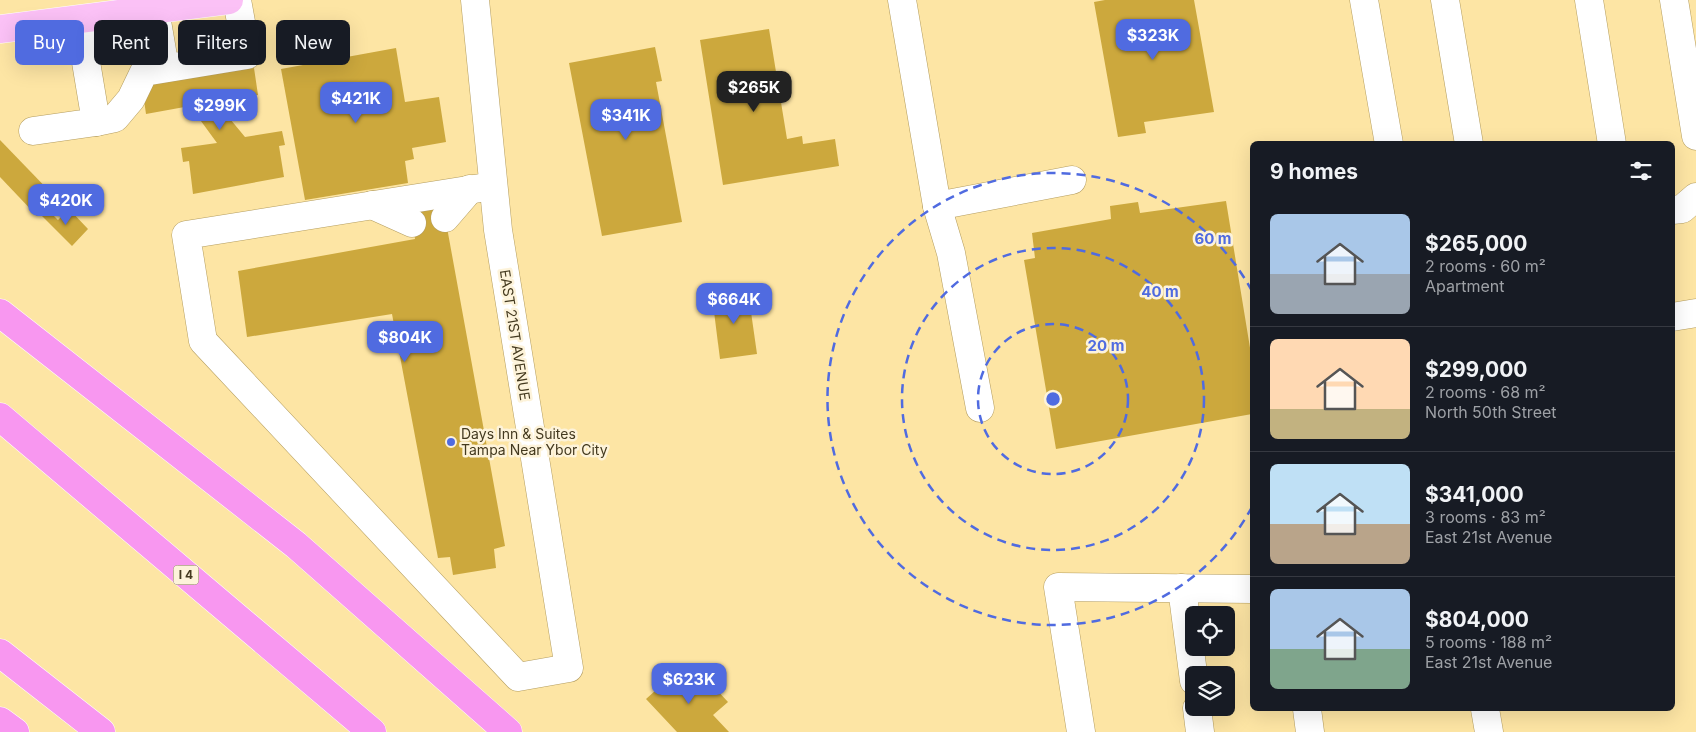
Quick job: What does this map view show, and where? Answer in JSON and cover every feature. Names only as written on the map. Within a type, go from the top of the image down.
[{"type":"highway","points":[[0,313],[296,545],[508,732]]},
{"type":"highway","name":"I 4","points":[[0,417],[372,732]]},
{"type":"highway","points":[[0,653],[101,732]]},
{"type":"highway","points":[[0,721],[15,732]]},
{"type":"main road","points":[[79,20],[229,0]]},
{"type":"main road","points":[[0,29],[15,27]]},
{"type":"street","points":[[33,131],[115,118],[130,99],[144,72],[247,55],[237,0]]},
{"type":"street","name":"EAST 21ST AVENUE","points":[[372,205],[186,234],[203,341],[518,677],[570,668],[498,230],[482,187],[475,0]]},
{"type":"street","points":[[902,0],[937,206],[951,252],[980,408]]},
{"type":"street","points":[[1364,0],[1388,141]]},
{"type":"street","points":[[1445,0],[1468,141]]},
{"type":"street","points":[[1589,0],[1612,141]]},
{"type":"street","points":[[1674,0],[1696,136]]},
{"type":"street","points":[[155,10],[165,68]]},
{"type":"street","points":[[84,50],[96,122]]},
{"type":"street","points":[[937,206],[1072,180]]},
{"type":"street","points":[[372,205],[482,187]]},
{"type":"street","points":[[445,218],[482,187]]},
{"type":"street","points":[[1675,210],[1682,209],[1696,197]]},
{"type":"street","points":[[372,205],[412,223]]},
{"type":"street","points":[[1675,316],[1696,313]]},
{"type":"street","points":[[1081,732],[1058,586],[1250,589]]},
{"type":"street","points":[[1182,588],[1192,666]]},
{"type":"street","points":[[1307,711],[1310,732]]},
{"type":"street","points":[[1485,711],[1489,732]]},
{"type":"street","points":[[1198,716],[1200,732]]},
{"type":"building","points":[[1105,0],[1194,0],[1214,112],[1144,122],[1146,133],[1118,137],[1094,2]]},
{"type":"building","points":[[769,29],[787,139],[802,136],[803,144],[835,139],[839,166],[723,185],[700,40]]},
{"type":"building","points":[[655,47],[662,81],[656,82],[682,222],[602,236],[569,63]]},
{"type":"building","points":[[396,48],[405,102],[439,97],[446,142],[412,148],[414,159],[405,161],[408,183],[305,200],[281,69],[303,65],[350,65],[350,56]]},
{"type":"building","points":[[254,68],[258,95],[216,102],[245,137],[282,131],[285,145],[279,146],[284,177],[193,194],[189,161],[183,162],[181,148],[217,143],[190,106],[146,114],[142,86]]},
{"type":"building","points":[[0,140],[56,198],[37,216],[0,177]]},
{"type":"building","name":"Days Inn & Suites Tampa Near Ybor City","points":[[442,200],[505,546],[494,549],[496,568],[453,575],[450,557],[438,558],[392,314],[247,337],[238,271],[415,239],[410,205]]},
{"type":"building","points":[[1226,201],[1250,348],[1250,414],[1056,449],[1024,260],[1035,258],[1032,233],[1111,219],[1110,206],[1138,202],[1140,213]]},
{"type":"building","points":[[46,208],[58,220],[69,209],[88,229],[72,246],[40,214]]},
{"type":"building","points":[[748,291],[757,354],[720,359],[712,296]]},
{"type":"building","points":[[675,673],[687,687],[702,674],[728,702],[713,715],[729,732],[677,732],[646,699]]},
{"type":"place","name":"Days Inn & Suites Tampa Near Ybor City","points":[[451,442]]}]
